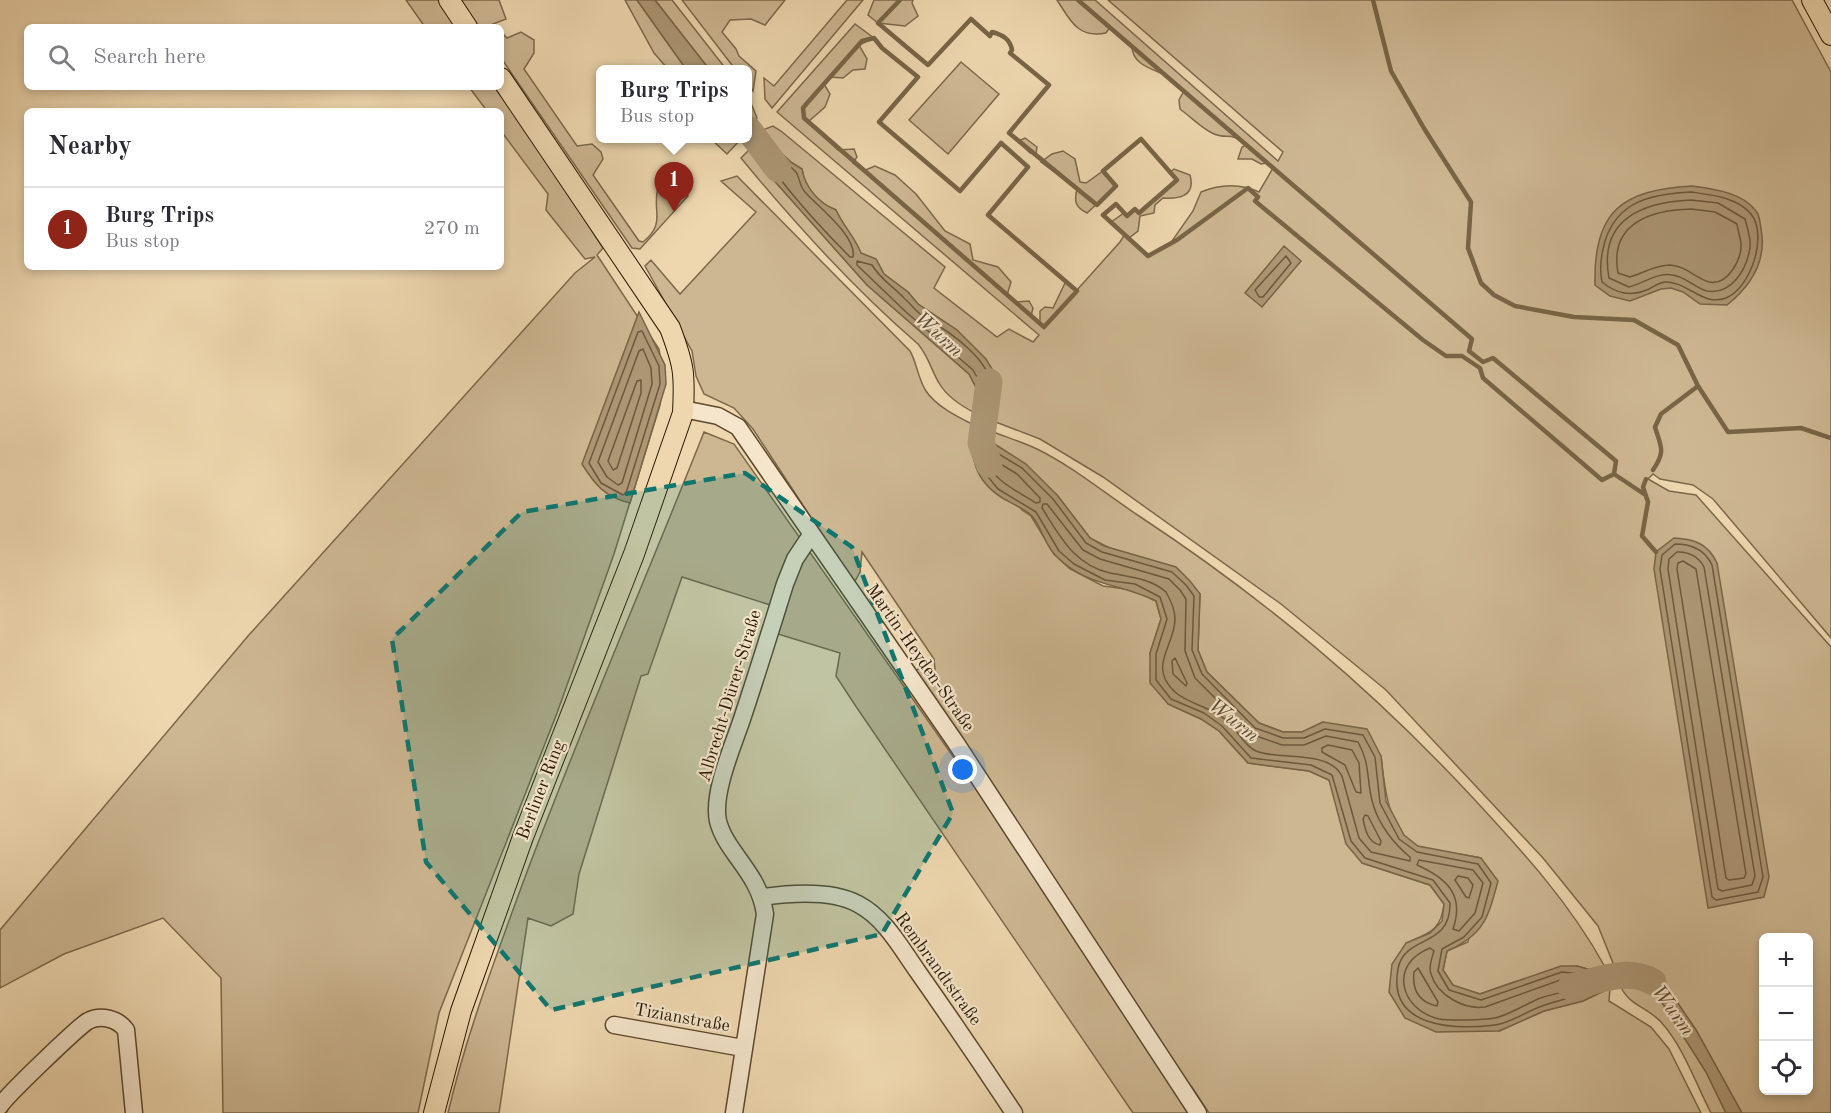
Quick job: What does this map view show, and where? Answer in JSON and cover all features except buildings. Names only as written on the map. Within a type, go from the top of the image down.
[{"type":"main road","points":[[449,0],[465,24]]},
{"type":"main road","points":[[1812,0],[1831,35]]},
{"type":"main road","name":"Berliner Ring","points":[[434,1113],[461,1011],[523,837],[634,554],[683,409],[684,365],[670,328],[504,82]]},
{"type":"street","name":"Martin-Heyden-Straße","points":[[683,409],[718,416],[738,427],[987,791],[1198,1113]]},
{"type":"street","name":"Albrecht-Dürer-Straße","points":[[734,1113],[765,914],[763,897],[755,881],[719,824],[717,807],[728,762],[785,584],[795,559],[811,535]]},
{"type":"street","name":"Rembrandtstraße","points":[[763,897],[833,897],[849,900],[881,921],[1014,1113]]},
{"type":"street","points":[[0,1106],[89,1021],[111,1019],[120,1022],[126,1030],[134,1113]]},
{"type":"street","name":"Tizianstraße","points":[[614,1025],[743,1048]]},
{"type":"highlighted area","points":[[745,473],[852,547],[953,813],[882,934],[551,1010],[426,862],[392,639],[522,512]]},
{"type":"shaded area","points":[[406,0],[442,0],[458,24],[423,24]]},
{"type":"shaded area","points":[[460,0],[499,0],[506,19],[493,24],[477,24]]},
{"type":"shaded area","points":[[625,0],[637,0],[683,65],[664,65],[654,53]]},
{"type":"shaded area","points":[[655,0],[672,0],[723,65],[706,65]]},
{"type":"shaded area","points":[[682,0],[785,0],[765,25],[751,19],[730,20],[722,32],[739,56],[749,65],[732,65]]},
{"type":"shaded area","points":[[847,0],[863,0],[772,108],[765,99],[764,78],[774,86]]},
{"type":"shaded area","points":[[874,0],[913,0],[912,3],[918,16],[905,26],[878,23],[868,15]]},
{"type":"shaded area","points":[[1057,0],[1095,0],[1278,161],[1283,152],[1108,0],[1792,0],[1831,72],[1831,638],[1713,499],[1693,485],[1660,479],[1653,474],[1648,479],[1669,491],[1696,495],[1831,647],[1831,1113],[1742,1113],[1696,1030],[1659,976],[1641,969],[1615,968],[1598,926],[1543,858],[1386,690],[1281,604],[1103,477],[1040,439],[993,421],[998,379],[957,330],[918,304],[908,292],[884,274],[876,259],[860,253],[836,210],[818,199],[809,188],[802,169],[761,135],[765,129],[773,126],[781,131],[945,267],[934,288],[997,337],[1009,329],[1033,342],[1039,335],[777,112],[855,24],[874,38],[859,45],[867,59],[865,69],[853,70],[843,78],[830,77],[824,84],[830,94],[825,107],[808,122],[838,150],[854,149],[857,157],[853,163],[863,171],[875,166],[895,175],[916,194],[945,231],[970,244],[973,260],[998,267],[1011,282],[1007,295],[1015,302],[1029,301],[1033,308],[1031,316],[1040,323],[1040,311],[1045,307],[1053,308],[1066,281],[1077,290],[1120,242],[1125,234],[1111,222],[1124,213],[1127,216],[1135,209],[1139,213],[1177,180],[1169,173],[1174,169],[1190,175],[1191,182],[1188,192],[1180,197],[1163,198],[1155,205],[1154,213],[1140,216],[1138,231],[1129,238],[1148,256],[1170,244],[1193,211],[1201,192],[1216,187],[1230,186],[1244,187],[1259,192],[1273,168],[1267,163],[1261,164],[1252,159],[1238,159],[1242,147],[1247,145],[1236,138],[1212,133],[1180,109],[1179,100],[1184,91],[1168,76],[1139,62],[1135,58],[1132,46],[1110,27],[1106,33],[1088,33],[1071,21]]},
{"type":"shaded area","points":[[521,32],[534,40],[534,53],[524,69],[577,146],[592,144],[601,152],[603,159],[593,175],[639,241],[643,242],[655,228],[659,185],[674,187],[688,196],[640,249],[632,248],[504,62],[504,35],[507,38]]},
{"type":"shaded area","points":[[961,62],[999,94],[948,154],[909,120]]},
{"type":"shaded area","points":[[752,67],[756,71],[752,90]]},
{"type":"shaded area","points":[[471,90],[501,90],[603,248],[597,255],[659,349],[663,376],[660,405],[614,554],[557,713],[439,1013],[418,1113],[223,1113],[221,978],[163,918],[64,954],[0,988],[0,930],[248,636],[575,273],[595,257],[585,259],[546,210],[548,194],[504,135],[504,108],[485,108]]},
{"type":"shaded area","points":[[752,106],[757,118],[752,125]]},
{"type":"shaded area","points":[[1025,138],[1037,147],[1036,154],[1032,151],[1030,153],[1018,141]]},
{"type":"shaded area","points":[[715,143],[737,143],[727,154]]},
{"type":"shaded area","points":[[750,149],[771,177],[867,285],[969,374],[981,397],[977,414],[946,393],[918,344],[826,255],[741,158]]},
{"type":"shaded area","points":[[1063,151],[1075,159],[1080,182],[1086,183],[1103,171],[1116,186],[1087,213],[1076,203],[1077,189],[1041,162],[1052,154]]},
{"type":"shaded area","points":[[737,176],[910,351],[923,386],[930,396],[947,410],[972,424],[971,444],[1022,510],[1031,516],[1054,554],[1070,569],[1103,586],[1133,590],[1156,601],[1161,619],[1150,653],[1168,704],[1201,719],[1219,731],[1248,763],[1309,771],[1329,780],[1362,863],[1430,885],[1444,904],[1440,920],[1432,930],[1406,943],[1499,1031],[1544,1011],[1583,1001],[1610,988],[1609,1001],[1651,1027],[1669,1049],[1701,1113],[1209,1113],[1192,1087],[1180,1076],[1094,939],[913,671],[925,667],[935,669],[934,659],[862,552],[860,572],[854,583],[753,429],[734,408],[704,394],[696,376],[692,351],[645,266],[651,260],[680,294],[756,212],[721,181]]},
{"type":"shaded area","points":[[991,431],[1037,449],[1089,481],[1185,547],[1316,647],[1396,720],[1474,799],[1561,900],[1577,921],[1605,967],[1594,971],[1577,966],[1514,982],[1480,994],[1453,986],[1443,970],[1447,951],[1468,942],[1481,858],[1420,847],[1409,841],[1394,821],[1386,794],[1381,756],[1323,722],[1302,732],[1283,732],[1259,723],[1207,672],[1198,650],[1200,594],[1090,538],[1057,495],[1004,450],[991,442]]},
{"type":"shaded area","points":[[704,432],[734,444],[1062,912],[1188,1113],[1133,1113],[836,676],[840,653],[778,634],[786,610],[682,577],[648,674],[641,676],[579,874],[573,914],[551,926],[528,918],[499,1113],[448,1113],[472,1027],[521,888],[565,773]]},
{"type":"shaded area","points":[[1634,983],[1645,985],[1656,993],[1706,1072],[1726,1113],[1711,1113],[1683,1054],[1669,1032],[1656,1017],[1633,1002],[1623,992],[1620,985]]},
{"type":"water","points":[[637,0],[655,0],[706,65],[683,65]]},
{"type":"water","points":[[761,135],[802,169],[809,188],[818,199],[836,210],[861,253],[876,259],[884,274],[908,292],[918,304],[957,330],[986,359],[998,379],[993,421],[977,414],[981,397],[969,374],[867,285],[771,177],[750,149]]},
{"type":"water","points":[[1692,186],[1718,190],[1735,196],[1756,211],[1760,222],[1762,252],[1756,271],[1744,289],[1727,305],[1700,304],[1683,292],[1671,288],[1661,289],[1630,301],[1610,296],[1595,285],[1599,239],[1606,222],[1616,209],[1647,193]]},
{"type":"water","points":[[1284,246],[1301,261],[1262,307],[1245,293]]},
{"type":"water","points":[[639,312],[665,365],[666,384],[630,503],[607,494],[591,478],[582,464]]},
{"type":"water","points":[[972,424],[991,431],[991,442],[1026,464],[1057,495],[1090,538],[1104,546],[1176,567],[1190,581],[1200,594],[1198,650],[1207,672],[1259,723],[1283,732],[1302,732],[1323,722],[1367,729],[1381,756],[1386,801],[1404,835],[1418,846],[1481,858],[1498,881],[1483,924],[1469,939],[1447,951],[1443,970],[1453,985],[1480,994],[1561,966],[1577,966],[1594,971],[1605,967],[1610,988],[1583,1001],[1544,1011],[1499,1031],[1436,1032],[1405,1018],[1389,992],[1392,964],[1406,943],[1430,933],[1442,921],[1444,904],[1430,885],[1362,863],[1346,844],[1329,780],[1309,771],[1248,763],[1219,731],[1201,719],[1168,704],[1150,683],[1150,653],[1161,619],[1156,601],[1080,574],[1056,556],[1032,516],[994,492],[980,476],[973,457]]},
{"type":"water","points":[[1674,538],[1700,544],[1709,551],[1717,563],[1769,877],[1764,897],[1708,908],[1654,569],[1656,552]]},
{"type":"water","points":[[1627,967],[1659,975],[1696,1030],[1742,1113],[1726,1113],[1706,1072],[1656,993],[1639,985],[1620,985],[1615,968]]},
{"type":"waterway","points":[[900,0],[878,23],[928,65],[971,19],[990,36],[992,32],[1008,40],[1012,50],[1010,53],[1049,85],[1009,133],[1097,205],[1116,186],[1103,171],[1141,139],[1177,180],[1139,213],[1135,209],[1127,216],[1116,204],[1103,215],[1148,256],[1177,240],[1248,188],[1258,197],[1255,201],[1423,340],[1446,356],[1462,356],[1480,368],[1483,378],[1602,480],[1614,474],[1616,461],[1493,358],[1483,362],[1469,351],[1472,339],[1078,0]]},
{"type":"waterway","points":[[1373,0],[1391,71],[1471,202],[1468,248],[1481,283],[1494,295],[1515,306],[1574,317],[1634,320],[1678,345],[1698,386],[1728,432],[1801,428],[1831,438]]},
{"type":"waterway","points":[[874,38],[882,48],[918,77],[879,122],[960,191],[1001,143],[1028,167],[988,215],[1077,291],[1044,327],[804,118],[803,108],[808,102],[862,41],[874,38]]},
{"type":"waterway","name":"Wurm","points":[[752,134],[778,169]]},
{"type":"waterway","name":"Wurm","points":[[989,382],[981,443],[989,464]]},
{"type":"waterway","points":[[1653,470],[1661,453],[1655,427],[1661,414],[1698,386]]},
{"type":"waterway","points":[[1614,474],[1644,494]]},
{"type":"waterway","points":[[1646,479],[1643,487],[1648,502],[1642,536],[1656,552]]},
{"type":"waterway","name":"Wurm","points":[[1571,987],[1623,975],[1653,982]]},
{"type":"place","name":"Burg Trips","points":[[674,212]]}]
